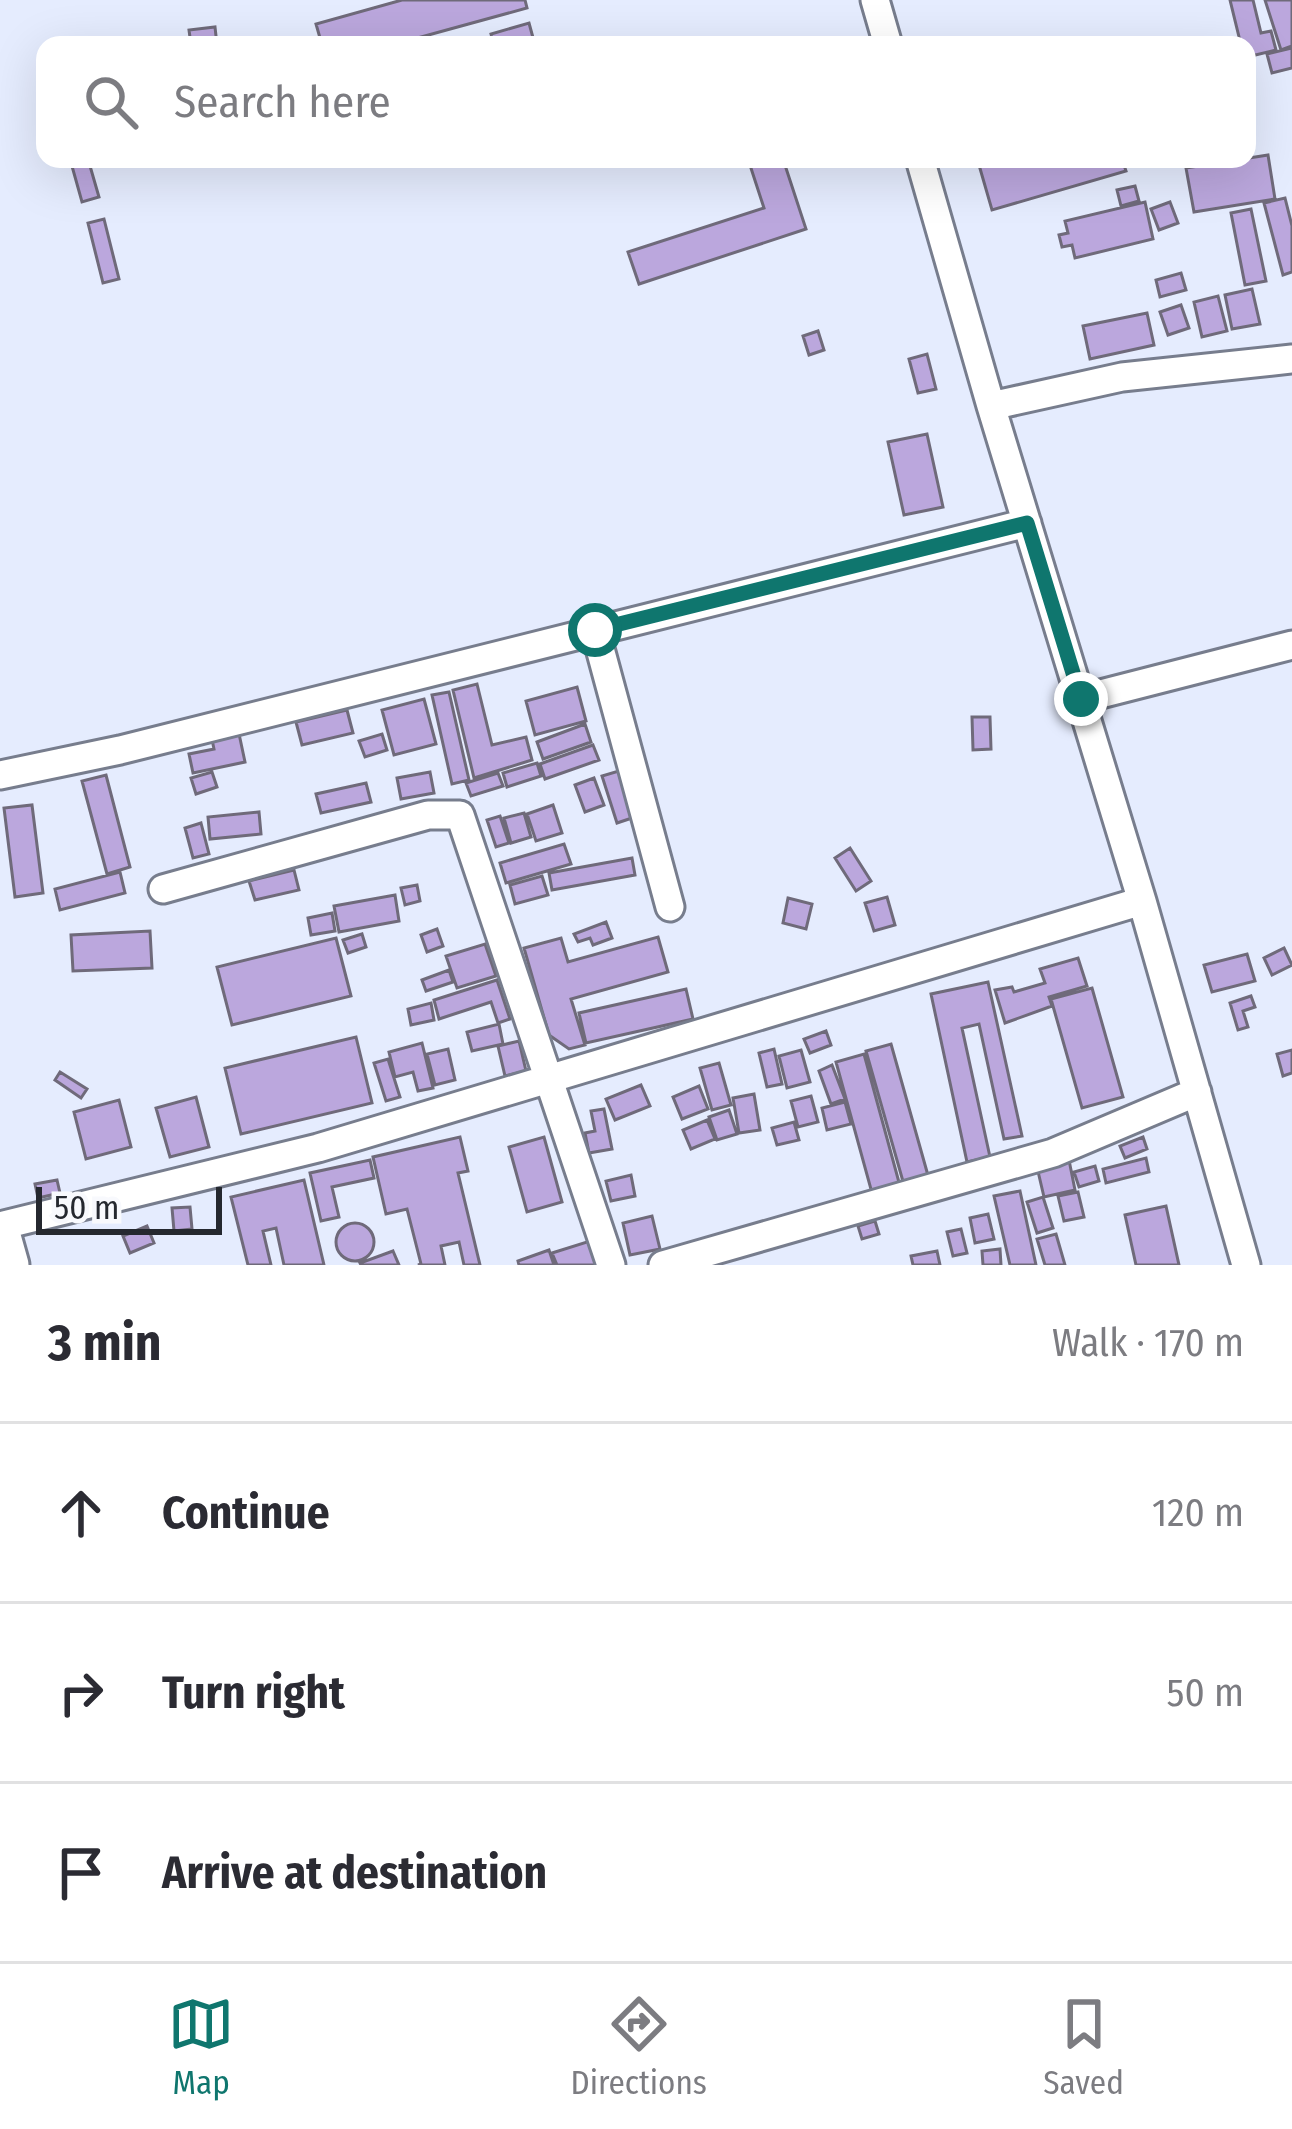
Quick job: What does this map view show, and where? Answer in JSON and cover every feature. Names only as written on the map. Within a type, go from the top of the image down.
[{"type":"highway","points":[[0,1230],[9,1265]]},
{"type":"street","points":[[878,1],[886,36]]},
{"type":"street","points":[[923,168],[1246,1265]]},
{"type":"street","points":[[992,406],[1122,377],[1292,359]]},
{"type":"street","points":[[0,775],[120,750],[1027,523]]},
{"type":"street","points":[[595,630],[670,907]]},
{"type":"street","points":[[1081,699],[1292,645]]},
{"type":"street","points":[[163,889],[428,815],[460,815],[611,1265]]},
{"type":"street","points":[[0,1230],[318,1148],[1142,901]]},
{"type":"street","points":[[663,1265],[1053,1153],[1196,1092]]},
{"type":"building","points":[[402,0],[525,0],[527,8],[425,36],[319,36],[316,24]]},
{"type":"building","points":[[1230,0],[1253,0],[1261,33],[1271,31],[1276,50],[1256,55],[1256,36],[1239,36]]},
{"type":"building","points":[[1265,0],[1292,0],[1292,46],[1281,50]]},
{"type":"building","points":[[529,23],[533,36],[492,36]]},
{"type":"building","points":[[215,27],[216,36],[190,36],[189,30]]},
{"type":"building","points":[[1292,48],[1292,68],[1272,73],[1267,54]]},
{"type":"building","points":[[1268,155],[1275,199],[1194,212],[1186,168],[1256,168],[1256,157]]},
{"type":"building","points":[[73,168],[91,168],[99,197],[82,202]]},
{"type":"building","points":[[751,168],[786,168],[806,229],[639,284],[628,252],[764,208]]},
{"type":"building","points":[[980,168],[1126,171],[992,210]]},
{"type":"building","points":[[1135,186],[1139,201],[1121,206],[1117,190]]},
{"type":"building","points":[[1285,198],[1292,226],[1292,272],[1283,275],[1264,203]]},
{"type":"building","points":[[1145,202],[1153,239],[1075,258],[1072,245],[1062,247],[1059,235],[1068,233],[1065,221]]},
{"type":"building","points":[[1170,202],[1178,223],[1159,230],[1151,209]]},
{"type":"building","points":[[1251,209],[1266,281],[1245,285],[1231,213]]},
{"type":"building","points":[[104,219],[119,279],[103,283],[88,223]]},
{"type":"building","points":[[1181,273],[1186,290],[1160,297],[1156,280]]},
{"type":"building","points":[[1252,289],[1260,324],[1232,329],[1225,295]]},
{"type":"building","points":[[1218,296],[1227,331],[1202,337],[1194,302]]},
{"type":"building","points":[[1181,305],[1189,328],[1168,335],[1160,312]]},
{"type":"building","points":[[1147,313],[1154,345],[1090,359],[1083,326]]},
{"type":"building","points":[[818,331],[824,350],[809,355],[803,336]]},
{"type":"building","points":[[927,354],[936,389],[918,393],[909,359]]},
{"type":"building","points":[[927,434],[943,507],[904,515],[888,442]]},
{"type":"building","points":[[477,684],[492,745],[526,737],[532,760],[474,778],[453,690]]},
{"type":"building","points":[[577,687],[586,721],[535,735],[526,701]]},
{"type":"building","points":[[449,692],[469,780],[452,784],[432,695]]},
{"type":"building","points":[[424,699],[436,744],[394,755],[382,710]]},
{"type":"building","points":[[347,710],[353,733],[302,745],[296,722]]},
{"type":"building","points":[[972,717],[990,717],[991,749],[973,750]]},
{"type":"building","points":[[585,724],[591,742],[543,759],[537,742]]},
{"type":"building","points":[[238,729],[245,762],[193,773],[189,754],[214,749],[211,735]]},
{"type":"building","points":[[382,734],[387,750],[365,757],[359,741]]},
{"type":"building","points":[[593,745],[599,760],[545,779],[540,764]]},
{"type":"building","points":[[537,763],[541,776],[507,787],[503,773]]},
{"type":"building","points":[[622,770],[638,816],[617,823],[602,776]]},
{"type":"building","points":[[212,772],[217,787],[196,794],[191,778]]},
{"type":"building","points":[[430,772],[434,793],[401,799],[397,778]]},
{"type":"building","points":[[498,773],[503,786],[471,796],[466,783]]},
{"type":"building","points":[[106,775],[130,867],[107,874],[82,781]]},
{"type":"building","points":[[594,778],[604,805],[585,812],[575,785]]},
{"type":"building","points":[[366,783],[371,802],[321,813],[316,794]]},
{"type":"building","points":[[32,805],[43,893],[15,897],[4,808]]},
{"type":"building","points":[[553,805],[562,833],[536,841],[527,814]]},
{"type":"building","points":[[259,812],[261,834],[210,839],[208,817]]},
{"type":"building","points":[[524,813],[531,837],[511,843],[504,818]]},
{"type":"building","points":[[500,816],[509,843],[496,847],[487,820]]},
{"type":"building","points":[[201,823],[209,854],[193,858],[185,828]]},
{"type":"building","points":[[564,844],[571,864],[506,883],[500,863]]},
{"type":"building","points":[[850,848],[871,881],[856,891],[835,858]]},
{"type":"building","points":[[632,858],[635,875],[552,890],[549,873]]},
{"type":"building","points":[[294,870],[299,890],[255,900],[249,881]]},
{"type":"building","points":[[120,872],[125,893],[60,910],[55,889]]},
{"type":"building","points":[[542,876],[548,895],[515,904],[510,885]]},
{"type":"building","points":[[417,885],[420,901],[405,905],[401,888]]},
{"type":"building","points":[[395,895],[399,921],[339,932],[334,906]]},
{"type":"building","points":[[887,897],[895,925],[874,931],[865,903]]},
{"type":"building","points":[[788,898],[812,904],[806,929],[783,923]]},
{"type":"building","points":[[332,913],[335,931],[311,935],[308,918]]},
{"type":"building","points":[[606,922],[612,938],[593,945],[590,938],[578,942],[574,934]]},
{"type":"building","points":[[437,929],[443,946],[427,952],[421,935]]},
{"type":"building","points":[[150,931],[152,968],[73,971],[71,935]]},
{"type":"building","points":[[362,934],[366,947],[348,953],[343,940]]},
{"type":"building","points":[[658,937],[668,972],[571,999],[585,1045],[569,1049],[549,1035],[524,948],[561,938],[568,962]]},
{"type":"building","points":[[336,938],[351,996],[232,1025],[217,967]]},
{"type":"building","points":[[485,944],[496,976],[457,988],[446,956]]},
{"type":"building","points":[[1284,948],[1292,965],[1272,975],[1264,958]]},
{"type":"building","points":[[1247,954],[1255,981],[1212,992],[1204,965]]},
{"type":"building","points":[[1078,958],[1087,986],[1049,997],[1052,1006],[1005,1023],[995,990],[1012,987],[1014,992],[1045,983],[1040,969]]},
{"type":"building","points":[[449,970],[453,982],[426,991],[422,980]]},
{"type":"building","points":[[497,980],[510,1019],[498,1023],[491,1002],[439,1019],[434,1000]]},
{"type":"building","points":[[988,982],[1022,1136],[1004,1139],[979,1024],[962,1028],[990,1157],[967,1162],[931,994]]},
{"type":"building","points":[[1092,988],[1123,1097],[1082,1108],[1051,999]]},
{"type":"building","points":[[686,989],[693,1019],[586,1043],[579,1013]]},
{"type":"building","points":[[1251,996],[1255,1007],[1243,1011],[1248,1027],[1238,1030],[1230,1003]]},
{"type":"building","points":[[431,1003],[434,1020],[411,1025],[408,1009]]},
{"type":"building","points":[[499,1024],[503,1044],[472,1051],[467,1032]]},
{"type":"building","points":[[826,1031],[831,1045],[810,1053],[804,1039]]},
{"type":"building","points":[[356,1037],[372,1103],[241,1134],[225,1068]]},
{"type":"building","points":[[519,1041],[526,1071],[505,1076],[498,1046]]},
{"type":"building","points":[[422,1043],[433,1088],[418,1091],[413,1072],[395,1077],[389,1052]]},
{"type":"building","points":[[891,1044],[929,1179],[904,1185],[866,1051]]},
{"type":"building","points":[[448,1049],[455,1080],[435,1085],[427,1054]]},
{"type":"building","points":[[774,1049],[782,1084],[767,1087],[759,1053]]},
{"type":"building","points":[[801,1050],[810,1082],[787,1088],[779,1056]]},
{"type":"building","points":[[1292,1050],[1292,1073],[1283,1076],[1277,1054]]},
{"type":"building","points":[[864,1054],[900,1186],[872,1193],[836,1062]]},
{"type":"building","points":[[388,1059],[400,1097],[386,1101],[374,1063]]},
{"type":"building","points":[[719,1063],[731,1105],[712,1110],[700,1068]]},
{"type":"building","points":[[832,1065],[845,1099],[831,1104],[819,1071]]},
{"type":"building","points":[[60,1072],[87,1089],[81,1098],[55,1080]]},
{"type":"building","points":[[641,1085],[650,1106],[615,1120],[606,1099]]},
{"type":"building","points":[[699,1086],[708,1109],[682,1119],[673,1097]]},
{"type":"building","points":[[754,1094],[760,1130],[739,1133],[733,1098]]},
{"type":"building","points":[[811,1096],[818,1122],[798,1127],[791,1101]]},
{"type":"building","points":[[196,1097],[209,1147],[170,1157],[156,1108]]},
{"type":"building","points":[[119,1100],[131,1147],[86,1159],[74,1112]]},
{"type":"building","points":[[845,1102],[851,1124],[827,1130],[822,1108]]},
{"type":"building","points":[[604,1109],[612,1149],[589,1153],[585,1133],[595,1131],[591,1111]]},
{"type":"building","points":[[729,1110],[737,1134],[717,1140],[709,1117]]},
{"type":"building","points":[[707,1120],[715,1139],[691,1149],[683,1130]]},
{"type":"building","points":[[794,1122],[799,1140],[777,1145],[772,1128]]},
{"type":"building","points":[[460,1137],[468,1171],[458,1173],[480,1265],[464,1265],[459,1242],[441,1246],[445,1265],[418,1265],[407,1209],[386,1214],[373,1157]]},
{"type":"building","points":[[544,1137],[562,1202],[527,1212],[509,1147]]},
{"type":"building","points":[[1143,1137],[1147,1149],[1125,1158],[1120,1146]]},
{"type":"building","points":[[1146,1158],[1149,1172],[1106,1183],[1103,1169]]},
{"type":"building","points":[[370,1160],[374,1178],[332,1187],[339,1217],[321,1221],[310,1173]]},
{"type":"building","points":[[1069,1160],[1075,1190],[1044,1197],[1037,1167]]},
{"type":"building","points":[[1095,1166],[1099,1181],[1079,1187],[1074,1172]]},
{"type":"building","points":[[631,1175],[635,1196],[611,1201],[606,1181]]},
{"type":"building","points":[[57,1180],[60,1193],[38,1198],[35,1184]]},
{"type":"building","points":[[304,1180],[324,1265],[284,1265],[276,1228],[263,1231],[271,1265],[248,1265],[231,1197]]},
{"type":"building","points":[[1020,1191],[1036,1265],[1010,1265],[994,1196]]},
{"type":"building","points":[[1078,1192],[1084,1217],[1064,1221],[1058,1196]]},
{"type":"building","points":[[1043,1197],[1053,1228],[1037,1233],[1027,1202]]},
{"type":"building","points":[[1166,1206],[1179,1265],[1136,1265],[1125,1215]]},
{"type":"building","points":[[190,1207],[192,1229],[174,1231],[172,1208]]},
{"type":"building","points":[[988,1214],[994,1239],[975,1243],[970,1218]]},
{"type":"building","points":[[652,1216],[660,1249],[630,1255],[623,1223]]},
{"type":"building","points":[[875,1221],[879,1234],[862,1239],[858,1226]]},
{"type":"building","points":[[355,1223],[368,1229],[374,1242],[368,1255],[355,1261],[342,1255],[336,1242],[342,1229]]},
{"type":"building","points":[[147,1226],[154,1243],[130,1253],[123,1236]]},
{"type":"building","points":[[961,1229],[967,1253],[953,1256],[947,1232]]},
{"type":"building","points":[[1056,1234],[1065,1265],[1045,1265],[1037,1239]]},
{"type":"building","points":[[590,1241],[598,1265],[557,1265],[552,1253]]},
{"type":"building","points":[[1000,1249],[1001,1265],[983,1265],[982,1251]]},
{"type":"building","points":[[549,1250],[554,1265],[519,1265],[518,1261]]},
{"type":"building","points":[[393,1251],[399,1265],[360,1263]]},
{"type":"building","points":[[937,1251],[940,1265],[913,1265],[911,1256]]},
{"type":"route","points":[[595,630],[1027,523],[1081,699]]}]
